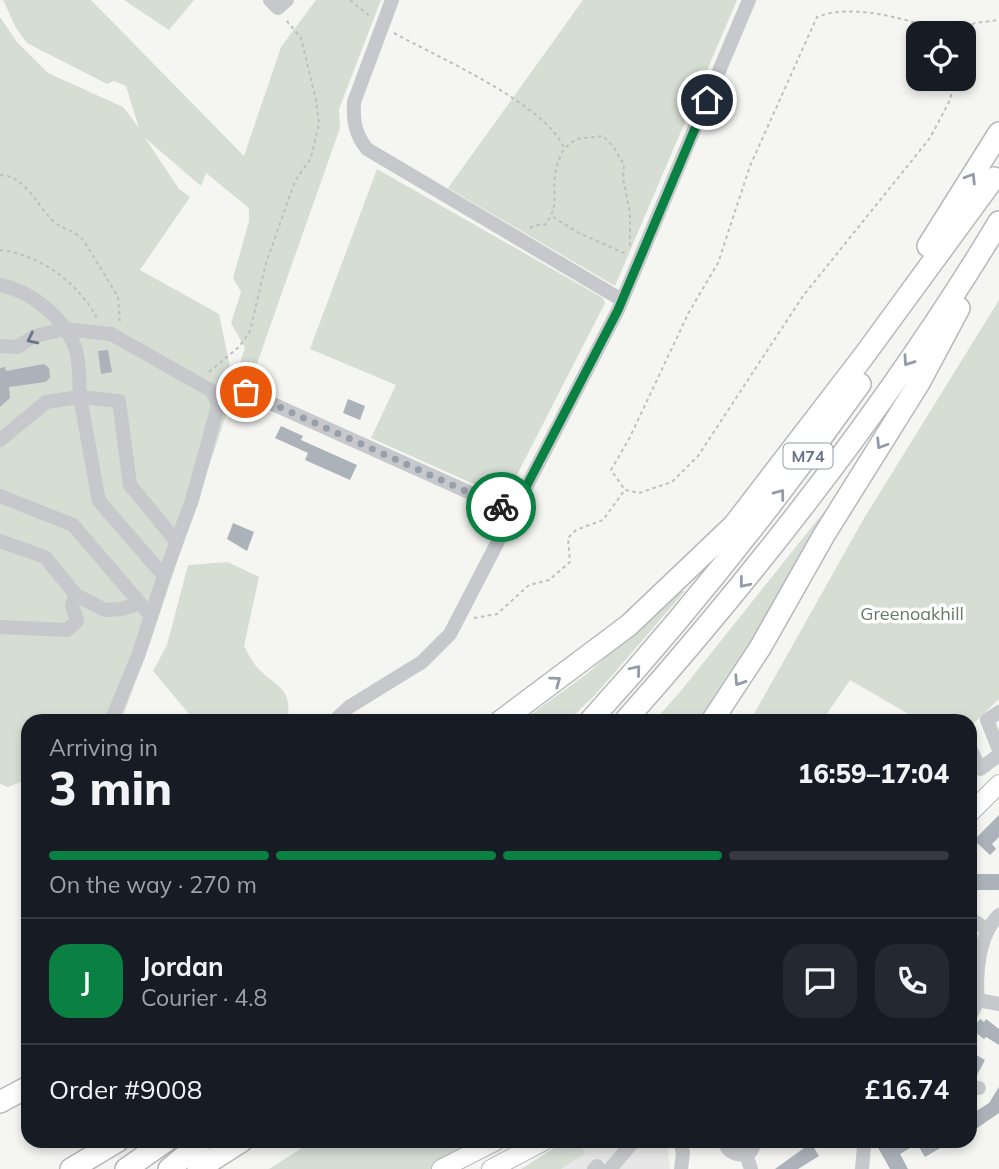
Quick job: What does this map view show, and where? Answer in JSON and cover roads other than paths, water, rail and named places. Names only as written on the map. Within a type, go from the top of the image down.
[{"type":"highway","name":"M74","points":[[510,714],[629,625],[687,570],[788,444],[912,272],[999,133]]},
{"type":"highway","name":"M74","points":[[596,714],[708,585],[818,443],[873,366],[997,174]]},
{"type":"highway","points":[[687,570],[734,525],[793,450],[997,174]]},
{"type":"highway","name":"M74","points":[[631,714],[733,596],[824,478],[941,314],[999,222]]},
{"type":"highway","points":[[717,714],[760,648],[824,535],[919,383],[999,235]]},
{"type":"highway","points":[[0,1102],[21,1091]]},
{"type":"highway","points":[[71,1169],[107,1148]]},
{"type":"highway","points":[[81,1169],[110,1148]]},
{"type":"highway","points":[[126,1169],[156,1148]]},
{"type":"highway","points":[[169,1169],[194,1148]]},
{"type":"highway","points":[[198,1169],[231,1148]]},
{"type":"main road","points":[[977,806],[999,784]]},
{"type":"main road","points":[[441,1169],[482,1148]]},
{"type":"main road","points":[[491,1169],[531,1148]]},
{"type":"street","points":[[392,0],[354,102],[353,119],[357,136],[367,149],[622,300]]},
{"type":"street","points":[[342,714],[422,662],[450,634],[622,300],[749,0]]},
{"type":"street","points":[[0,285],[34,298],[44,305],[76,348],[80,397],[99,501],[163,576]]},
{"type":"street","points":[[0,346],[17,347],[35,336],[64,329],[111,334],[212,391],[218,404],[192,500],[163,576],[138,656],[114,714]]},
{"type":"street","points":[[246,392],[513,512]]},
{"type":"street","points":[[0,440],[47,402],[80,397],[119,401],[130,485],[176,541]]},
{"type":"street","points":[[0,496],[73,525],[151,616]]},
{"type":"street","points":[[0,541],[46,557],[76,595],[105,610],[122,609],[140,603]]},
{"type":"street","points":[[0,627],[67,629],[77,621],[72,605],[76,595]]},
{"type":"street","points":[[977,763],[980,769],[999,752],[987,720],[999,712]]},
{"type":"street","points":[[999,915],[987,929],[977,972],[978,1000],[999,1004]]},
{"type":"street","points":[[977,923],[987,929]]},
{"type":"street","points":[[610,1169],[628,1148]]},
{"type":"street","points":[[681,1169],[682,1148]]},
{"type":"street","points":[[728,1148],[735,1154],[746,1154],[754,1148]]},
{"type":"street","points":[[862,1169],[864,1148]]},
{"type":"street","points":[[746,1154],[751,1169]]},
{"type":"street","points":[[594,1169],[597,1166],[599,1169]]},
{"type":"park label","name":"Greenoakhill","points":[[912,613]]}]
